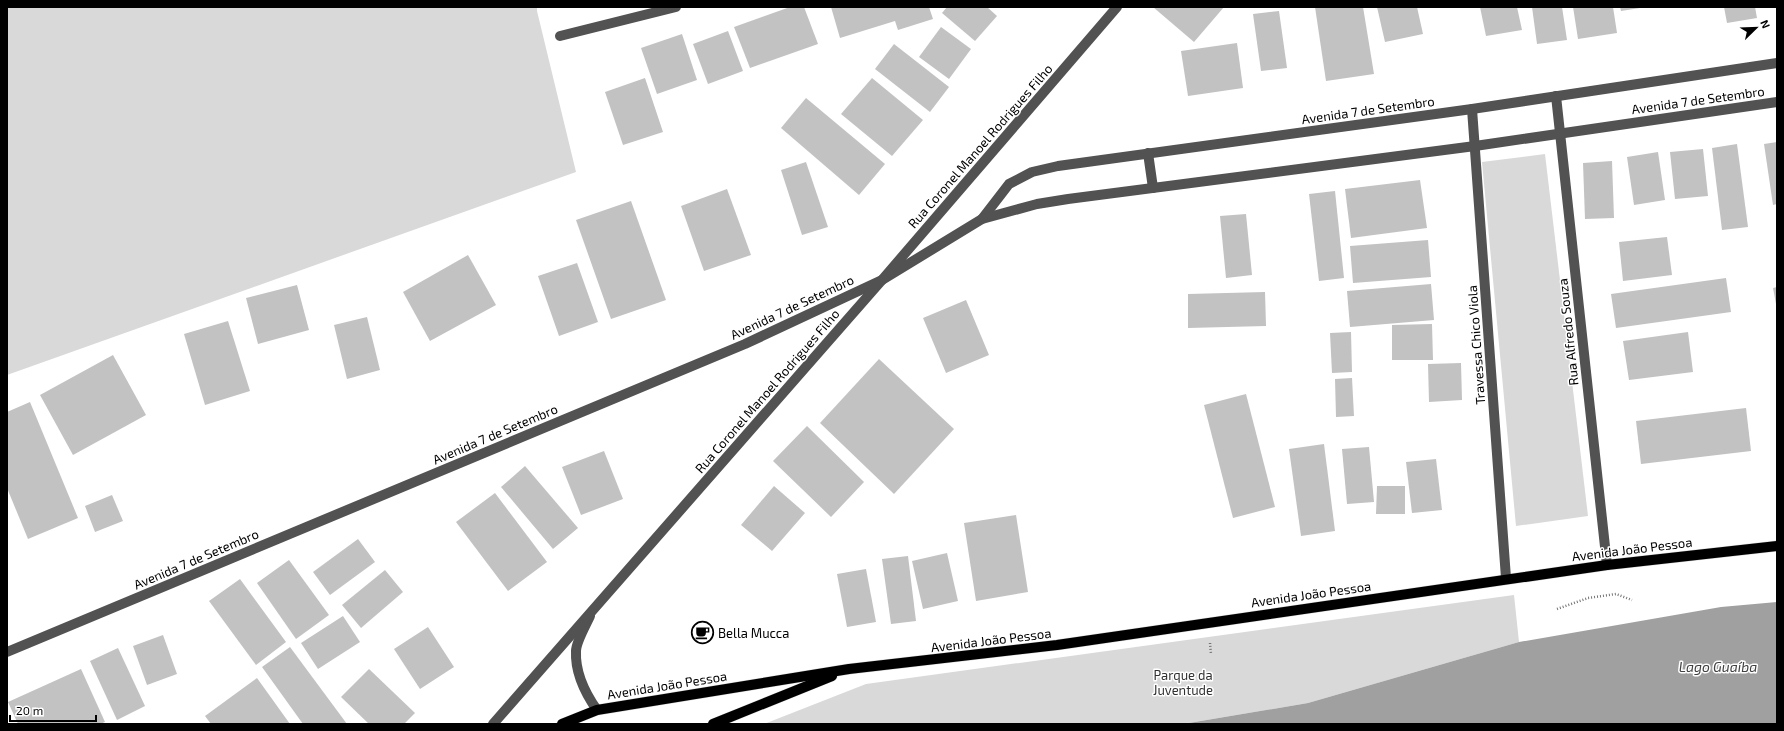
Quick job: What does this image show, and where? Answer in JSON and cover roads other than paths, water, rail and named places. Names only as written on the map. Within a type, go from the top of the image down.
[{"type":"main road","name":"Avenida João Pessoa","points":[[562,724],[597,710],[849,669],[1057,645],[1506,578],[1777,546]]},
{"type":"main road","name":"Avenida João Pessoa","points":[[713,724],[849,669]]},
{"type":"street","points":[[560,36],[676,7]]},
{"type":"street","name":"Rua Coronel Manoel Rodrigues Filho","points":[[493,724],[882,280],[1117,7]]},
{"type":"street","name":"Avenida 7 de Setembro","points":[[982,219],[1009,184],[1032,172],[1058,166],[1472,109],[1777,63]]},
{"type":"street","name":"Rua Alfredo Souza","points":[[1556,96],[1607,565]]},
{"type":"street","name":"Avenida 7 de Setembro","points":[[7,652],[745,344],[882,280],[982,219],[1037,204],[1475,146],[1560,132],[1777,102]]},
{"type":"street","name":"Travessa Chico Viola","points":[[1472,109],[1506,578]]},
{"type":"street","points":[[1148,154],[1153,188]]},
{"type":"street","name":"Rua Coronel Manoel Rodrigues Filho","points":[[593,609],[576,650],[578,673],[587,695],[597,710]]},
{"type":"water","name":"Lago Guaíba","points":[[1777,602],[1777,724],[1183,724],[1308,703],[1519,642],[1721,607]]},
{"type":"place","name":"Bella Mucca","points":[[703,633]]},
{"type":"park label","name":"Parque da Juventude","points":[[1183,682]]}]
